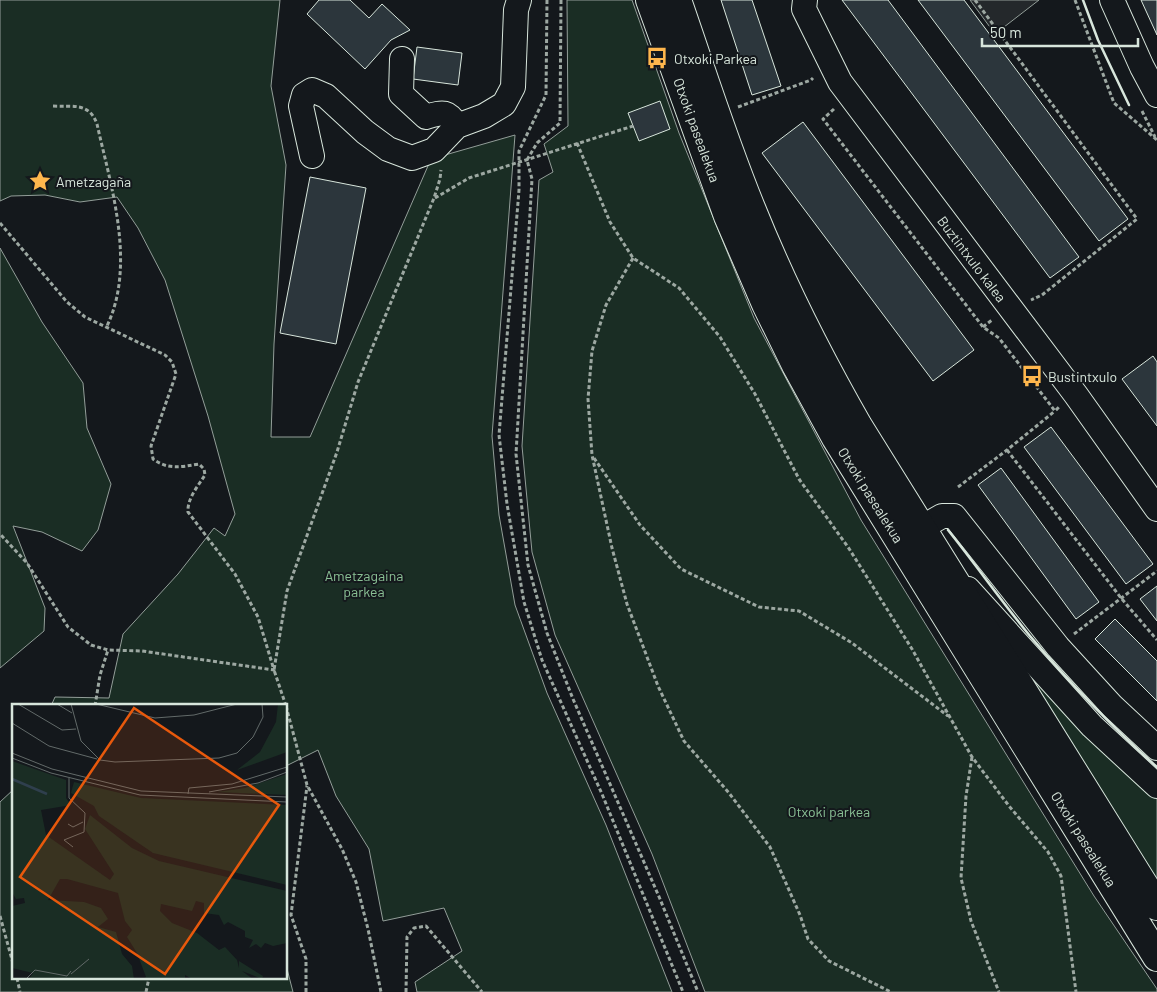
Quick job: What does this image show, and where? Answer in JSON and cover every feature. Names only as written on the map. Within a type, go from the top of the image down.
[{"type":"main road","name":"Otxoki pasealekua","points":[[650,0],[728,216],[766,304],[796,366],[842,446],[1157,957]]},
{"type":"main road","name":"Otxoki pasealekua","points":[[677,0],[750,207],[789,297],[825,368],[858,426],[1157,906]]},
{"type":"street","points":[[312,156],[301,106],[304,95],[312,90],[326,96],[365,132],[388,149],[412,158],[434,150],[449,134],[504,104],[513,87],[516,10],[519,0]]},
{"type":"street","points":[[1112,0],[1142,67],[1157,95]]},
{"type":"street","name":"Buztintxulo kalea","points":[[803,3],[840,82],[1076,395],[1157,509]]},
{"type":"street","points":[[402,59],[401,94],[426,117],[442,112],[452,116],[449,134]]},
{"type":"street","points":[[921,528],[942,516],[954,516],[1058,647],[1112,706],[1157,748]]},
{"type":"street","name":"Otxoki pasealekua","points":[[945,566],[987,608],[1092,726],[1157,786]]},
{"type":"path","points":[[547,0],[546,95],[519,151],[520,163],[499,435],[507,504],[524,602],[542,660],[602,794],[683,992]]},
{"type":"path","points":[[561,0],[560,123],[537,142],[528,160],[532,179],[516,454],[528,565],[547,633],[572,699],[660,899],[698,992]]},
{"type":"path","points":[[975,0],[1138,219],[1042,296],[1009,307],[983,327]]},
{"type":"path","points":[[1075,0],[1114,103],[1157,140]]},
{"type":"path","points":[[808,72],[818,87]]},
{"type":"path","points":[[730,109],[812,80]]},
{"type":"path","points":[[53,106],[79,106],[94,115],[97,124],[118,221],[120,271],[118,294],[106,328]]},
{"type":"path","points":[[836,108],[823,119],[983,327],[999,338],[1055,410]]},
{"type":"path","points":[[434,198],[469,178],[633,126]]},
{"type":"path","points":[[274,670],[287,591],[337,452],[358,382],[434,198],[440,179],[442,158],[449,134]]},
{"type":"path","points":[[577,143],[610,222],[632,258],[679,288],[720,337],[755,394],[799,479],[848,547],[902,633],[972,757],[1048,852],[1061,876],[1076,992]]},
{"type":"path","points":[[0,224],[67,302],[85,317],[164,355],[172,362],[176,374],[151,446],[154,459],[162,465],[173,468],[198,464],[204,469],[206,475],[190,499],[188,512],[239,582],[258,617],[285,704]]},
{"type":"path","points":[[632,258],[606,305],[592,351],[588,399],[592,455],[626,604],[658,686],[684,741],[729,793],[770,847],[800,915],[808,939],[829,961],[891,992]]},
{"type":"path","points":[[958,487],[1076,395]]},
{"type":"path","points":[[1007,450],[1121,598],[1157,640]]},
{"type":"path","points":[[592,455],[640,525],[682,569],[759,608],[799,611],[852,643],[949,717]]},
{"type":"path","points":[[0,534],[26,563],[68,627],[91,645],[108,650],[142,651],[274,670]]},
{"type":"path","points":[[1068,639],[1157,571]]},
{"type":"path","points":[[95,704],[100,675],[108,650]]},
{"type":"path","points":[[288,712],[307,785],[342,849],[356,882],[381,992]]},
{"type":"path","points":[[972,757],[966,796],[961,878],[971,921],[999,992]]},
{"type":"path","points":[[306,992],[306,959],[291,915],[307,785]]},
{"type":"path","points":[[0,916],[12,960]]},
{"type":"path","points":[[406,992],[407,937],[414,928],[426,926],[482,992]]},
{"type":"green space","name":"Ametzagaina parkea","points":[[0,0],[280,0],[271,86],[286,165],[274,344],[271,437],[310,437],[431,159],[515,135],[492,436],[499,515],[515,605],[547,693],[606,825],[672,992],[417,992],[415,982],[462,951],[444,908],[383,921],[369,849],[336,796],[318,750],[288,765],[288,704],[52,704],[55,697],[109,698],[123,634],[178,574],[214,528],[225,536],[235,514],[208,416],[165,280],[138,228],[117,197],[80,202],[45,195],[11,196],[0,201]]},
{"type":"green space","name":"Otxoki parkea","points":[[567,0],[632,0],[679,133],[754,318],[861,520],[1094,896],[1157,989],[1157,992],[705,992],[652,854],[555,635],[532,552],[522,446],[539,180],[553,172],[544,144],[568,126]]},
{"type":"green space","points":[[0,248],[42,322],[83,383],[87,428],[111,484],[98,530],[82,551],[42,532],[13,526],[45,608],[44,631],[0,668]]},
{"type":"green space","points":[[1021,663],[1157,796],[1157,882]]},
{"type":"green space","points":[[12,791],[12,980],[288,980],[288,973],[293,992],[0,992],[0,802]]},
{"type":"shaded area","points":[[970,0],[1039,0],[995,34]]},
{"type":"building","points":[[319,0],[350,0],[369,18],[382,4],[410,30],[391,40],[365,69],[307,14]]},
{"type":"building","points":[[721,0],[752,0],[781,86],[752,95]]},
{"type":"building","points":[[842,0],[888,0],[1079,257],[1050,278]]},
{"type":"building","points":[[918,0],[964,0],[1128,219],[1099,241]]},
{"type":"building","points":[[1141,0],[1157,0],[1157,35]]},
{"type":"building","points":[[417,47],[462,53],[458,85],[413,79]]},
{"type":"building","points":[[660,101],[670,129],[639,141],[628,113]]},
{"type":"building","points":[[803,122],[974,350],[933,381],[762,153]]},
{"type":"building","points":[[310,177],[366,188],[336,344],[280,333]]},
{"type":"building","points":[[1153,356],[1157,362],[1157,426],[1122,379]]},
{"type":"building","points":[[1051,427],[1153,564],[1126,584],[1024,447]]},
{"type":"building","points":[[1001,468],[1099,602],[1076,619],[978,485]]},
{"type":"building","points":[[1157,586],[1157,621],[1140,599]]},
{"type":"building","points":[[1115,619],[1157,661],[1157,701],[1095,639]]},
{"type":"wall","points":[[1083,0],[1098,40],[1129,105]]},
{"type":"wall","points":[[948,530],[1045,653],[1107,720],[1157,767]]},
{"type":"place","name":"Otxoki Parkea","points":[[657,58]]},
{"type":"place","name":"Ametzagaña","points":[[40,181]]},
{"type":"place","name":"Bustintxulo","points":[[1032,376]]}]
